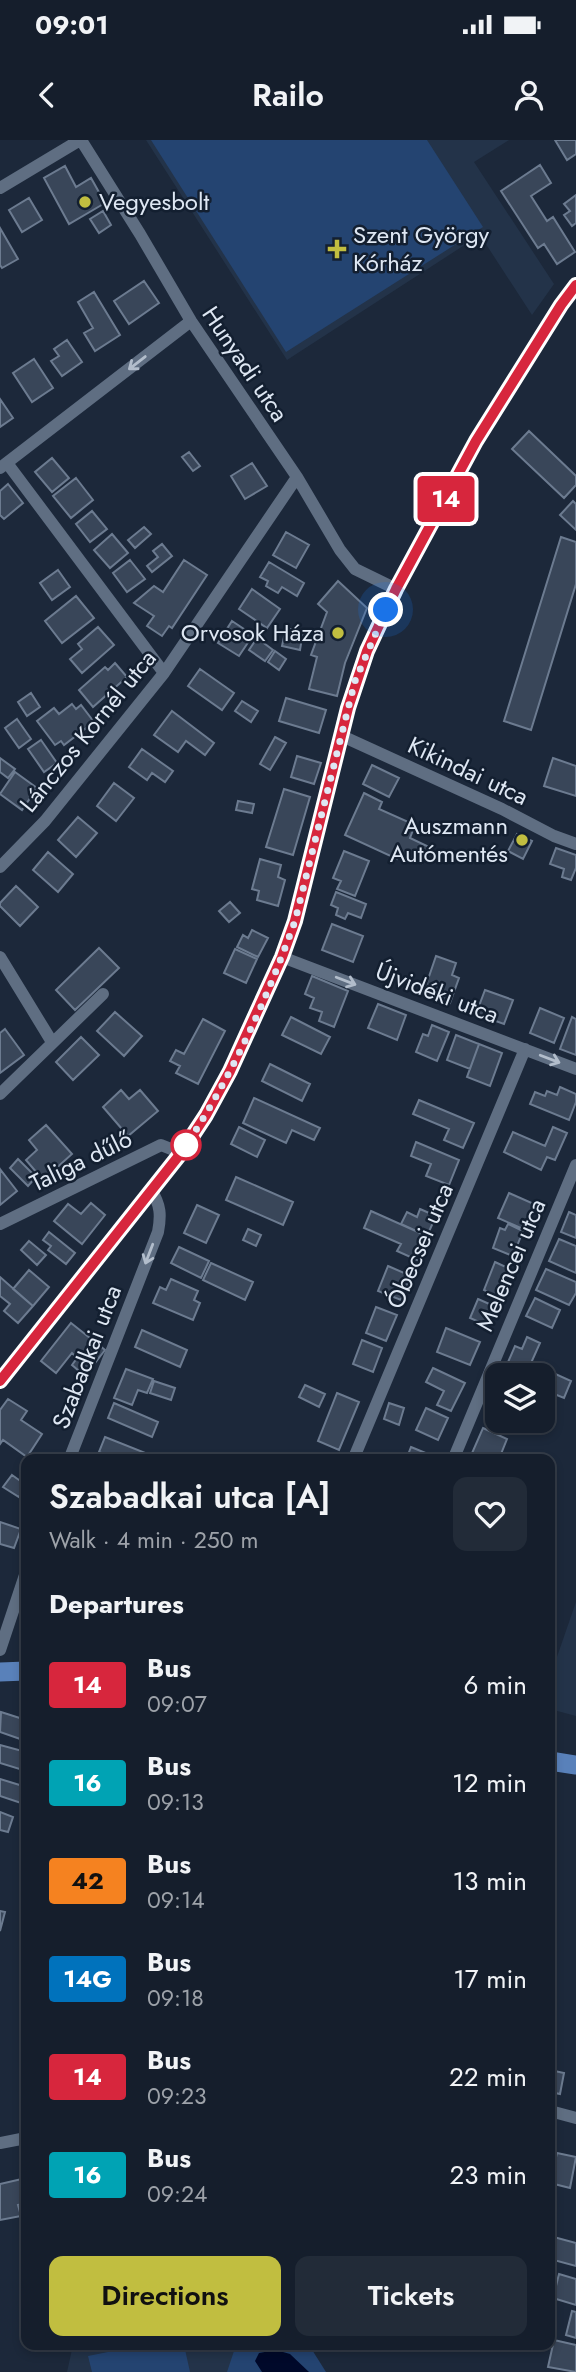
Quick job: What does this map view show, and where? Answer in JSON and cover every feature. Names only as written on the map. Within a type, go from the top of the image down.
[{"type":"main road","points":[[0,1672],[21,1671]]},
{"type":"main road","points":[[555,1762],[576,1765]]},
{"type":"street","points":[[0,188],[80,140]]},
{"type":"street","name":"Hunyadi utca","points":[[80,140],[191,321],[297,477],[340,550],[355,569],[396,589]]},
{"type":"street","points":[[0,1381],[181,1153],[230,1071],[282,957],[295,921],[355,681],[367,651],[396,589],[476,441],[561,305],[576,286]]},
{"type":"street","points":[[164,673],[3,466],[191,321]]},
{"type":"street","name":"Lánczos Kornél utca","points":[[0,867],[45,821],[164,673],[297,477]]},
{"type":"street","name":"Kikindai utca","points":[[342,736],[576,844]]},
{"type":"street","points":[[0,957],[51,1042]]},
{"type":"street","name":"Újvidéki utca","points":[[282,957],[576,1069]]},
{"type":"street","points":[[0,1094],[51,1042],[103,995]]},
{"type":"street","name":"Óbecsei utca","points":[[356,1454],[525,1049]]},
{"type":"street","name":"Taliga dűlő","points":[[0,1224],[161,1145],[181,1153]]},
{"type":"street","name":"Melencei utca","points":[[456,1454],[576,1165]]},
{"type":"street","name":"Szabadkai utca","points":[[71,1454],[158,1232],[161,1215],[151,1190]]},
{"type":"street","points":[[0,1650],[21,1587]]},
{"type":"street","points":[[555,2112],[576,2118]]},
{"type":"street","points":[[0,2143],[21,2139]]},
{"type":"shaded area","name":"Szent György Kórház","points":[[146,140],[509,140],[474,162],[554,284],[532,315],[480,235],[287,360]]},
{"type":"shaded area","name":"Szent György Kórház","points":[[151,140],[427,140],[483,227],[286,352]]},
{"type":"shaded area","points":[[576,1602],[576,1716],[555,1710],[555,1663]]},
{"type":"shaded area","points":[[72,2350],[235,2350],[228,2372],[67,2372]]},
{"type":"shaded area","points":[[118,2350],[185,2350],[190,2372],[92,2372],[88,2356]]},
{"type":"shaded area","points":[[234,2350],[312,2350],[326,2372],[227,2372]]},
{"type":"shaded area","points":[[276,2350],[290,2354],[309,2372],[262,2372],[255,2361],[259,2353]]},
{"type":"building","points":[[555,140],[576,140],[576,154],[567,160]]},
{"type":"building","points":[[540,165],[551,183],[531,196],[547,221],[553,217],[575,252],[557,264],[544,244],[538,248],[501,191]]},
{"type":"building","points":[[65,166],[76,187],[91,178],[105,203],[69,224],[44,178]]},
{"type":"building","points":[[576,195],[576,223],[572,226],[564,215],[570,211],[564,204]]},
{"type":"building","points":[[29,198],[42,220],[22,232],[9,210]]},
{"type":"building","points":[[103,211],[111,225],[99,233],[90,219]]},
{"type":"building","points":[[0,228],[18,259],[2,268],[0,265]]},
{"type":"building","points":[[144,281],[159,303],[129,324],[114,301]]},
{"type":"building","points":[[94,292],[120,335],[95,351],[84,333],[93,328],[78,302]]},
{"type":"building","points":[[67,340],[82,362],[62,376],[51,361],[59,356],[54,349]]},
{"type":"building","points":[[34,359],[53,388],[32,402],[13,373]]},
{"type":"building","points":[[0,399],[13,418],[0,427]]},
{"type":"building","points":[[529,431],[576,476],[576,485],[564,498],[512,449]]},
{"type":"building","points":[[189,452],[200,466],[193,471],[182,457]]},
{"type":"building","points":[[52,458],[69,478],[52,492],[35,472]]},
{"type":"building","points":[[252,463],[267,486],[245,499],[231,476]]},
{"type":"building","points":[[76,478],[93,500],[71,518],[53,496]]},
{"type":"building","points":[[8,484],[23,503],[4,519],[0,515],[0,491]]},
{"type":"building","points":[[573,501],[576,504],[576,530],[560,515]]},
{"type":"building","points":[[92,511],[107,529],[90,542],[76,524]]},
{"type":"building","points":[[144,527],[151,534],[135,548],[128,540]]},
{"type":"building","points":[[286,532],[309,545],[296,568],[273,555]]},
{"type":"building","points":[[112,534],[128,553],[110,568],[94,550]]},
{"type":"building","points":[[561,537],[576,542],[576,584],[531,730],[504,721]]},
{"type":"building","points":[[162,544],[172,556],[152,572],[147,566],[158,557],[153,551]]},
{"type":"building","points":[[130,560],[145,579],[127,592],[113,573]]},
{"type":"building","points":[[184,560],[207,575],[172,628],[169,626],[162,636],[147,626],[154,616],[134,603],[154,586],[163,592]]},
{"type":"building","points":[[269,562],[304,583],[297,596],[282,587],[278,593],[266,586],[268,581],[260,577]]},
{"type":"building","points":[[58,570],[70,587],[52,600],[40,583]]},
{"type":"building","name":"Orvosok Háza","points":[[338,581],[367,608],[345,663],[337,696],[309,689],[317,657],[311,655],[327,612],[318,604]]},
{"type":"building","points":[[252,589],[280,609],[267,628],[239,609]]},
{"type":"building","points":[[76,596],[94,618],[62,643],[45,621]]},
{"type":"building","points":[[232,621],[253,635],[239,656],[218,643]]},
{"type":"building","points":[[98,627],[114,645],[82,673],[70,659],[82,649],[78,644]]},
{"type":"building","points":[[286,628],[303,632],[300,650],[282,646]]},
{"type":"building","points":[[257,638],[273,650],[265,661],[249,650]]},
{"type":"building","points":[[275,651],[286,659],[279,670],[268,662]]},
{"type":"building","points":[[115,663],[127,677],[93,707],[79,690],[105,667],[108,670]]},
{"type":"building","points":[[200,669],[234,693],[222,710],[188,686]]},
{"type":"building","points":[[31,693],[40,707],[27,716],[18,702]]},
{"type":"building","points":[[286,698],[326,710],[319,733],[279,721]]},
{"type":"building","points":[[242,701],[258,711],[251,722],[235,711]]},
{"type":"building","points":[[72,704],[76,709],[81,705],[94,722],[64,745],[61,741],[55,745],[37,721],[54,708],[59,714]]},
{"type":"building","points":[[172,711],[214,743],[205,755],[186,741],[178,752],[154,735]]},
{"type":"building","points":[[17,719],[31,739],[19,748],[5,728]]},
{"type":"building","points":[[275,737],[286,743],[270,770],[260,764]]},
{"type":"building","points":[[41,740],[57,763],[44,772],[28,749]]},
{"type":"building","points":[[142,749],[173,771],[165,782],[152,773],[147,780],[129,767]]},
{"type":"building","points":[[297,756],[321,763],[314,784],[291,777]]},
{"type":"building","points":[[0,758],[15,769],[8,778],[0,772]]},
{"type":"building","points":[[553,758],[576,766],[576,796],[544,786]]},
{"type":"building","points":[[372,765],[399,778],[389,797],[363,784]]},
{"type":"building","points":[[15,772],[37,788],[22,810],[0,794]]},
{"type":"building","points":[[114,783],[134,798],[116,821],[97,806]]},
{"type":"building","points":[[284,789],[310,797],[293,855],[266,847]]},
{"type":"building","points":[[364,793],[382,802],[379,809],[415,825],[410,838],[429,847],[422,863],[400,853],[397,859],[345,835]]},
{"type":"building","points":[[238,801],[254,804],[252,813],[236,810]]},
{"type":"building","points":[[78,817],[97,833],[76,857],[58,840]]},
{"type":"building","points":[[517,834],[532,841],[523,859],[508,851]]},
{"type":"building","points":[[556,848],[576,855],[576,868],[571,880],[562,877],[564,869],[550,864]]},
{"type":"building","points":[[344,851],[369,861],[355,896],[337,889],[341,881],[333,878]]},
{"type":"building","points":[[48,852],[73,874],[58,892],[33,870]]},
{"type":"building","points":[[260,859],[281,865],[278,877],[285,880],[278,906],[257,900],[259,891],[252,889]]},
{"type":"building","points":[[16,886],[38,907],[20,926],[0,906]]},
{"type":"building","points":[[336,892],[366,904],[361,918],[348,913],[345,919],[336,915],[338,908],[331,905]]},
{"type":"building","points":[[230,902],[240,913],[229,922],[219,911]]},
{"type":"building","points":[[332,924],[363,936],[353,962],[322,950]]},
{"type":"building","points":[[252,930],[268,938],[258,957],[237,947],[243,935],[248,938]]},
{"type":"building","points":[[99,948],[119,968],[75,1010],[56,990]]},
{"type":"building","points":[[235,949],[257,959],[246,983],[224,973]]},
{"type":"building","points":[[436,956],[456,963],[452,975],[459,978],[450,1003],[423,994]]},
{"type":"building","points":[[312,976],[348,991],[334,1027],[319,1021],[322,1012],[310,1008],[314,998],[305,994]]},
{"type":"building","points":[[485,990],[513,1000],[504,1024],[476,1014]]},
{"type":"building","points":[[378,1004],[406,1015],[397,1040],[368,1028]]},
{"type":"building","points":[[540,1008],[564,1018],[554,1043],[530,1033]]},
{"type":"building","points":[[115,1012],[142,1036],[124,1056],[97,1031]]},
{"type":"building","points":[[291,1017],[330,1037],[321,1054],[282,1035]]},
{"type":"building","points":[[572,1017],[576,1019],[576,1055],[560,1049]]},
{"type":"building","points":[[203,1019],[225,1031],[198,1084],[176,1073],[180,1066],[170,1061],[176,1050],[184,1054]]},
{"type":"building","points":[[432,1025],[449,1032],[437,1061],[416,1052],[423,1034],[428,1036]]},
{"type":"building","points":[[5,1029],[24,1055],[0,1073],[0,1033]]},
{"type":"building","points":[[456,1035],[479,1044],[470,1069],[447,1060]]},
{"type":"building","points":[[81,1037],[99,1055],[73,1080],[56,1062]]},
{"type":"building","points":[[479,1044],[502,1053],[490,1086],[467,1077]]},
{"type":"building","points":[[270,1064],[310,1084],[302,1101],[262,1081]]},
{"type":"building","points":[[560,1087],[576,1094],[569,1120],[530,1104],[535,1092],[545,1096],[547,1091],[557,1095]]},
{"type":"building","points":[[121,1090],[129,1099],[140,1090],[158,1111],[128,1136],[103,1107]]},
{"type":"building","points":[[254,1098],[320,1128],[314,1140],[292,1130],[286,1143],[243,1123]]},
{"type":"building","points":[[419,1100],[474,1123],[463,1148],[444,1140],[449,1129],[413,1114]]},
{"type":"building","points":[[46,1125],[72,1154],[43,1180],[26,1160],[37,1150],[29,1140]]},
{"type":"building","points":[[239,1127],[265,1140],[257,1157],[231,1144]]},
{"type":"building","points":[[553,1127],[567,1133],[555,1160],[547,1157],[541,1170],[504,1152],[513,1132],[545,1146]]},
{"type":"building","points":[[416,1142],[459,1160],[449,1185],[426,1176],[431,1164],[411,1156]]},
{"type":"building","points":[[18,1159],[36,1177],[28,1186],[10,1168]]},
{"type":"building","points":[[0,1169],[17,1191],[0,1205]]},
{"type":"building","points":[[236,1177],[293,1202],[283,1225],[226,1200]]},
{"type":"building","points":[[509,1193],[534,1204],[523,1229],[498,1218]]},
{"type":"building","points":[[91,1203],[105,1215],[82,1244],[54,1221],[68,1204],[81,1214]]},
{"type":"building","points":[[197,1205],[219,1215],[206,1243],[184,1233]]},
{"type":"building","points":[[420,1209],[436,1216],[427,1236],[401,1224],[407,1212],[417,1217]]},
{"type":"building","points":[[371,1211],[427,1236],[417,1260],[397,1251],[401,1244],[364,1228]]},
{"type":"building","points":[[569,1212],[576,1215],[576,1238],[561,1232]]},
{"type":"building","points":[[508,1224],[523,1231],[513,1256],[493,1248],[500,1228],[505,1230]]},
{"type":"building","points":[[248,1229],[261,1235],[256,1246],[243,1240]]},
{"type":"building","points":[[49,1232],[75,1253],[66,1264],[48,1250],[51,1246],[43,1240]]},
{"type":"building","points":[[559,1239],[576,1246],[576,1273],[549,1261]]},
{"type":"building","points":[[29,1241],[46,1255],[37,1265],[21,1250]]},
{"type":"building","points":[[179,1247],[209,1261],[201,1278],[171,1263]]},
{"type":"building","points":[[495,1262],[508,1268],[496,1296],[484,1290]]},
{"type":"building","points":[[211,1263],[253,1282],[245,1300],[203,1280]]},
{"type":"building","points":[[388,1266],[411,1276],[401,1300],[378,1291]]},
{"type":"building","points":[[546,1269],[576,1282],[576,1293],[569,1305],[536,1290]]},
{"type":"building","points":[[29,1270],[49,1287],[33,1306],[13,1289]]},
{"type":"building","points":[[0,1277],[33,1306],[18,1323],[4,1311],[10,1304],[0,1296]]},
{"type":"building","points":[[171,1279],[198,1291],[194,1300],[200,1303],[193,1320],[153,1303],[160,1287],[166,1290]]},
{"type":"building","points":[[535,1298],[560,1310],[552,1328],[526,1316]]},
{"type":"building","points":[[478,1299],[494,1306],[486,1325],[470,1318]]},
{"type":"building","points":[[376,1307],[397,1315],[386,1341],[366,1333]]},
{"type":"building","points":[[71,1323],[105,1350],[85,1376],[72,1365],[77,1358],[72,1353],[56,1373],[41,1361]]},
{"type":"building","points":[[446,1328],[480,1342],[470,1365],[437,1352]]},
{"type":"building","points":[[142,1330],[187,1350],[180,1367],[135,1347]]},
{"type":"building","points":[[527,1337],[540,1343],[531,1363],[508,1363],[515,1346],[522,1349]]},
{"type":"building","points":[[362,1340],[382,1348],[373,1372],[353,1364]]},
{"type":"building","points":[[433,1368],[465,1383],[451,1411],[437,1405],[444,1391],[426,1382]]},
{"type":"building","points":[[126,1369],[153,1379],[147,1393],[138,1390],[132,1405],[114,1398]]},
{"type":"building","points":[[555,1374],[571,1381],[564,1398],[555,1394]]},
{"type":"building","points":[[154,1381],[175,1388],[171,1400],[150,1393]]},
{"type":"building","points":[[305,1385],[325,1394],[319,1407],[299,1397]]},
{"type":"building","points":[[337,1393],[359,1402],[339,1450],[318,1441]]},
{"type":"building","points":[[8,1399],[27,1411],[21,1420],[42,1434],[29,1454],[23,1454],[3,1440],[0,1444],[0,1410]]},
{"type":"building","points":[[114,1403],[158,1422],[152,1437],[108,1418]]},
{"type":"building","points":[[389,1403],[404,1408],[399,1425],[384,1419]]},
{"type":"building","points":[[426,1408],[448,1418],[438,1440],[416,1430]]},
{"type":"building","points":[[483,1428],[485,1433],[494,1433],[507,1439],[501,1454],[472,1454]]},
{"type":"building","points":[[105,1437],[148,1454],[104,1454],[99,1452]]},
{"type":"building","points":[[411,1447],[428,1454],[408,1454]]},
{"type":"building","points":[[12,1475],[21,1481],[21,1494],[19,1497],[3,1487]]},
{"type":"building","points":[[0,1522],[21,1529],[14,1548],[0,1544]]},
{"type":"building","points":[[1,1712],[21,1718],[21,1739],[0,1732]]},
{"type":"building","points":[[0,1745],[21,1751],[21,1769],[0,1763]]},
{"type":"building","points":[[0,1779],[21,1785],[21,1803],[0,1796]]},
{"type":"building","points":[[0,1812],[13,1817],[8,1832],[0,1830]]},
{"type":"building","points":[[0,1911],[5,1912],[0,1931]]},
{"type":"building","points":[[555,2071],[564,2073],[560,2094],[555,2093]]},
{"type":"building","points":[[557,2153],[576,2157],[570,2188],[555,2184]]},
{"type":"building","points":[[21,2179],[21,2204],[18,2205],[21,2216],[0,2220],[0,2184]]},
{"type":"building","points":[[555,2237],[576,2243],[576,2266],[555,2260]]},
{"type":"building","points":[[559,2274],[576,2279],[576,2305],[555,2299]]},
{"type":"building","points":[[572,2311],[576,2312],[576,2338],[566,2335]]},
{"type":"building","points":[[555,2340],[576,2345],[576,2372],[548,2367],[552,2350],[555,2350]]},
{"type":"bus line","name":"14","points":[[0,1381],[181,1153],[230,1071],[282,957],[295,921],[355,681],[367,651],[396,589],[476,441],[576,285]]},
{"type":"place","name":"Vegyesbolt","points":[[85,202]]},
{"type":"place","name":"Szent György Kórház","points":[[337,249]]},
{"type":"place","name":"Orvosok Háza","points":[[338,633]]},
{"type":"place","name":"Auszmann Autómentés","points":[[522,840]]},
{"type":"route","points":[[186,1145],[181,1153],[230,1071],[282,957],[295,921],[355,681],[386,610]]}]
